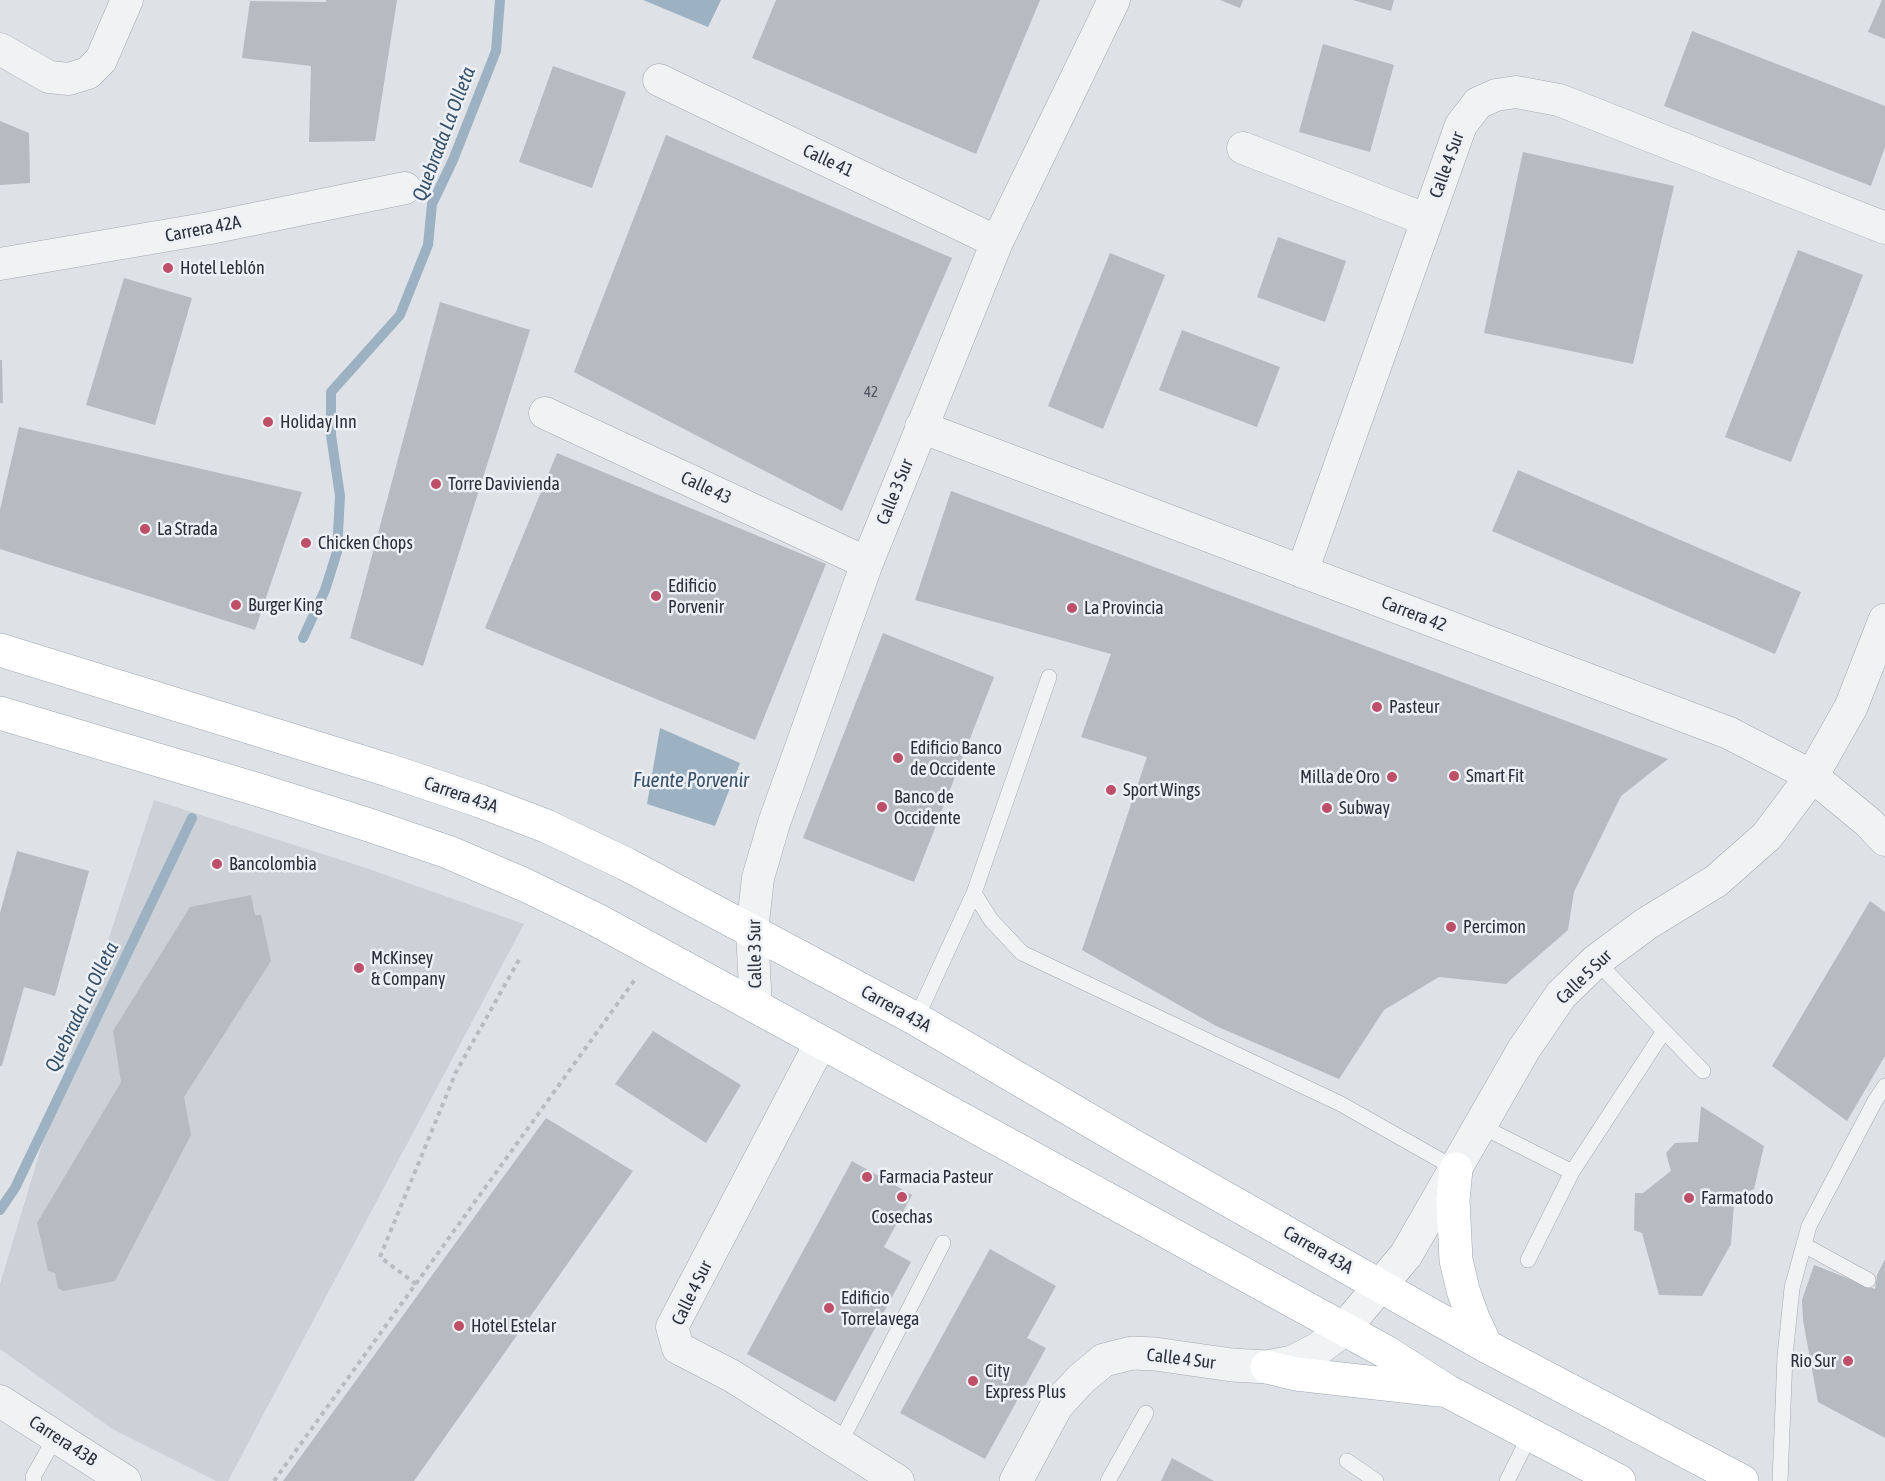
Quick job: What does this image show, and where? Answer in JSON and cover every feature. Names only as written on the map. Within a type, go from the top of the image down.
[{"type":"main road","name":"Carrera 43A","points":[[0,650],[388,770],[480,801],[546,826],[626,864],[916,1019],[1486,1346],[1742,1481]]},
{"type":"main road","points":[[0,713],[259,790],[448,852],[595,918],[1386,1352],[1447,1390],[1530,1435],[1584,1473],[1619,1481]]},
{"type":"main road","points":[[1456,1169],[1453,1200],[1456,1260],[1466,1299],[1486,1346]]},
{"type":"main road","points":[[1267,1367],[1296,1374],[1447,1390]]},
{"type":"street","points":[[0,49],[49,78],[69,79],[88,73],[101,60],[127,0]]},
{"type":"street","name":"Calle 3 Sur","points":[[756,1007],[752,931],[758,878],[774,823],[867,563],[997,242],[1114,0]]},
{"type":"street","name":"Calle 41","points":[[658,81],[997,242]]},
{"type":"street","name":"Calle 4 Sur","points":[[1302,572],[1461,125],[1478,103],[1496,95],[1516,92],[1559,100],[1885,228]]},
{"type":"street","points":[[1243,148],[1427,220]]},
{"type":"street","name":"Carrera 42A","points":[[0,264],[210,228],[405,188]]},
{"type":"street","name":"Calle 43","points":[[544,413],[867,563]]},
{"type":"street","name":"Carrera 42","points":[[921,427],[1729,733],[1812,776],[1868,822],[1885,840]]},
{"type":"street","name":"Calle 5 Sur","points":[[1267,1367],[1293,1362],[1318,1349],[1343,1330],[1382,1287],[1406,1256],[1524,1049],[1561,995],[1596,961],[1646,924],[1716,881],[1767,836],[1812,776],[1851,707],[1885,620]]},
{"type":"street","name":"Calle 4 Sur","points":[[821,1042],[672,1327],[675,1352],[732,1376],[898,1481]]},
{"type":"street","name":"Calle 4 Sur","points":[[1016,1481],[1057,1405],[1081,1379],[1104,1360],[1131,1353],[1155,1354],[1232,1365],[1267,1367]]},
{"type":"street","name":"Carrera 43B","points":[[0,1401],[125,1481]]},
{"type":"lane","points":[[916,1019],[974,893],[1049,677]]},
{"type":"lane","points":[[974,893],[991,920],[1022,952],[1341,1104],[1456,1169]]},
{"type":"lane","points":[[1596,961],[1703,1071]]},
{"type":"lane","points":[[1528,1260],[1572,1173],[1664,1030]]},
{"type":"lane","points":[[1780,1481],[1785,1356],[1792,1288],[1809,1226],[1885,1086]]},
{"type":"lane","points":[[1481,1126],[1572,1173]]},
{"type":"lane","points":[[840,1443],[943,1243]]},
{"type":"lane","points":[[1804,1245],[1868,1280]]},
{"type":"lane","points":[[1108,1481],[1146,1413]]},
{"type":"lane","points":[[1507,1481],[1530,1435]]},
{"type":"lane","points":[[34,1481],[33,1477],[56,1436]]},
{"type":"lane","points":[[1347,1461],[1376,1481]]},
{"type":"path","points":[[416,1284],[380,1257],[456,1071],[520,958]]},
{"type":"path","points":[[274,1481],[637,977]]},
{"type":"shaded area","points":[[154,800],[363,867],[524,924],[228,1481],[216,1481],[114,1430],[0,1349],[0,1284],[51,1115]]},
{"type":"water","points":[[643,0],[721,0],[708,27]]},
{"type":"water","name":"Fuente Porvenir","points":[[660,728],[740,763],[715,826],[647,804]]},
{"type":"building","points":[[326,0],[397,0],[375,141],[309,142],[311,66],[242,58],[250,1],[326,2]]},
{"type":"building","points":[[776,0],[1040,0],[976,154],[752,58]]},
{"type":"building","points":[[1220,0],[1243,0],[1240,8]]},
{"type":"building","points":[[1353,0],[1394,0],[1391,11]]},
{"type":"building","points":[[1882,0],[1885,0],[1885,39],[1868,32]]},
{"type":"building","points":[[1692,31],[1885,106],[1885,147],[1871,186],[1664,106]]},
{"type":"building","points":[[1323,44],[1394,65],[1370,152],[1299,132]]},
{"type":"building","points":[[553,66],[626,92],[592,188],[519,162]]},
{"type":"building","points":[[0,121],[29,133],[30,183],[0,185]]},
{"type":"building","points":[[666,135],[952,258],[842,511],[574,372]]},
{"type":"building","points":[[1523,152],[1674,186],[1633,364],[1484,333]]},
{"type":"building","points":[[1278,237],[1346,261],[1325,322],[1257,297]]},
{"type":"building","points":[[1798,250],[1863,275],[1791,462],[1725,437]]},
{"type":"building","points":[[1110,253],[1165,275],[1103,429],[1048,406]]},
{"type":"building","points":[[124,278],[192,298],[155,425],[86,405]]},
{"type":"building","name":"Torre Davivienda","points":[[440,302],[530,330],[423,666],[350,638]]},
{"type":"building","points":[[1182,330],[1280,367],[1257,427],[1159,390]]},
{"type":"building","points":[[0,360],[2,360],[3,403],[0,403]]},
{"type":"building","name":"La Strada","points":[[19,427],[302,492],[255,630],[0,549],[0,510]]},
{"type":"building","name":"Edificio Porvenir","points":[[557,453],[826,564],[755,740],[485,628]]},
{"type":"building","points":[[1518,470],[1801,592],[1775,654],[1492,531]]},
{"type":"building","name":"Milla de Oro","points":[[951,491],[1668,759],[1621,796],[1574,892],[1568,930],[1506,984],[1439,977],[1384,1010],[1339,1079],[1216,1026],[1082,950],[1147,757],[1081,737],[1111,654],[915,600]]},
{"type":"building","name":"Edificio Banco de Occidente","points":[[883,633],[994,677],[914,882],[803,838]]},
{"type":"building","points":[[17,851],[89,871],[55,996],[24,987],[2,1066],[0,1066],[0,913]]},
{"type":"building","points":[[251,895],[255,915],[261,915],[271,961],[184,1097],[191,1135],[115,1281],[63,1291],[58,1288],[55,1273],[48,1271],[37,1223],[121,1082],[113,1031],[190,907]]},
{"type":"building","points":[[1870,901],[1885,912],[1885,1056],[1847,1121],[1772,1066]]},
{"type":"building","points":[[653,1031],[741,1085],[706,1143],[615,1084]]},
{"type":"building","name":"Farmatodo","points":[[1701,1106],[1764,1146],[1754,1189],[1745,1193],[1741,1206],[1734,1203],[1731,1244],[1702,1296],[1659,1295],[1642,1233],[1634,1230],[1635,1193],[1643,1193],[1671,1171],[1666,1153],[1675,1143],[1698,1142]]},
{"type":"building","name":"Hotel Estelar","points":[[546,1118],[633,1171],[414,1481],[283,1481]]},
{"type":"building","name":"Edificio Torrelavega","points":[[852,1161],[912,1195],[884,1247],[911,1262],[835,1402],[747,1354]]},
{"type":"building","name":"City Express Plus","points":[[990,1249],[1056,1286],[1027,1338],[1046,1348],[985,1459],[900,1413]]},
{"type":"building","name":"Rio Sur","points":[[1885,1259],[1885,1438],[1818,1402],[1803,1320],[1802,1300],[1814,1265],[1875,1289],[1877,1275]]},
{"type":"building","points":[[1172,1458],[1214,1481],[1161,1481]]},
{"type":"waterway","name":"Quebrada La Olleta","points":[[303,638],[325,590],[337,552],[340,496],[331,435],[331,392],[400,315],[428,245],[432,204],[453,160],[496,51],[500,0]]},
{"type":"waterway","name":"Quebrada La Olleta","points":[[0,1210],[15,1188],[192,818]]},
{"type":"place","name":"Hotel Leblón","points":[[168,268]]},
{"type":"place","name":"Holiday Inn","points":[[268,422]]},
{"type":"place","name":"Torre Davivienda","points":[[436,484]]},
{"type":"place","name":"La Strada","points":[[145,529]]},
{"type":"place","name":"Chicken Chops","points":[[306,543]]},
{"type":"place","name":"Edificio Porvenir","points":[[656,596]]},
{"type":"place","name":"Burger King","points":[[236,605]]},
{"type":"place","name":"La Provincia","points":[[1072,608]]},
{"type":"place","name":"Pasteur","points":[[1377,707]]},
{"type":"place","name":"Edificio Banco de Occidente","points":[[898,758]]},
{"type":"place","name":"Smart Fit","points":[[1454,776]]},
{"type":"place","name":"Milla de Oro","points":[[1392,777]]},
{"type":"place","name":"Sport Wings","points":[[1111,790]]},
{"type":"place","name":"Banco de Occidente","points":[[882,807]]},
{"type":"place","name":"Subway","points":[[1327,808]]},
{"type":"place","name":"Bancolombia","points":[[217,864]]},
{"type":"place","name":"Percimon","points":[[1451,927]]},
{"type":"place","name":"McKinsey & Company","points":[[359,968]]},
{"type":"place","name":"Farmacia Pasteur","points":[[867,1177]]},
{"type":"place","name":"Cosechas","points":[[902,1197]]},
{"type":"place","name":"Farmatodo","points":[[1689,1198]]},
{"type":"place","name":"Edificio Torrelavega","points":[[829,1308]]},
{"type":"place","name":"Hotel Estelar","points":[[459,1326]]},
{"type":"place","name":"Rio Sur","points":[[1848,1361]]},
{"type":"place","name":"City Express Plus","points":[[973,1381]]}]
